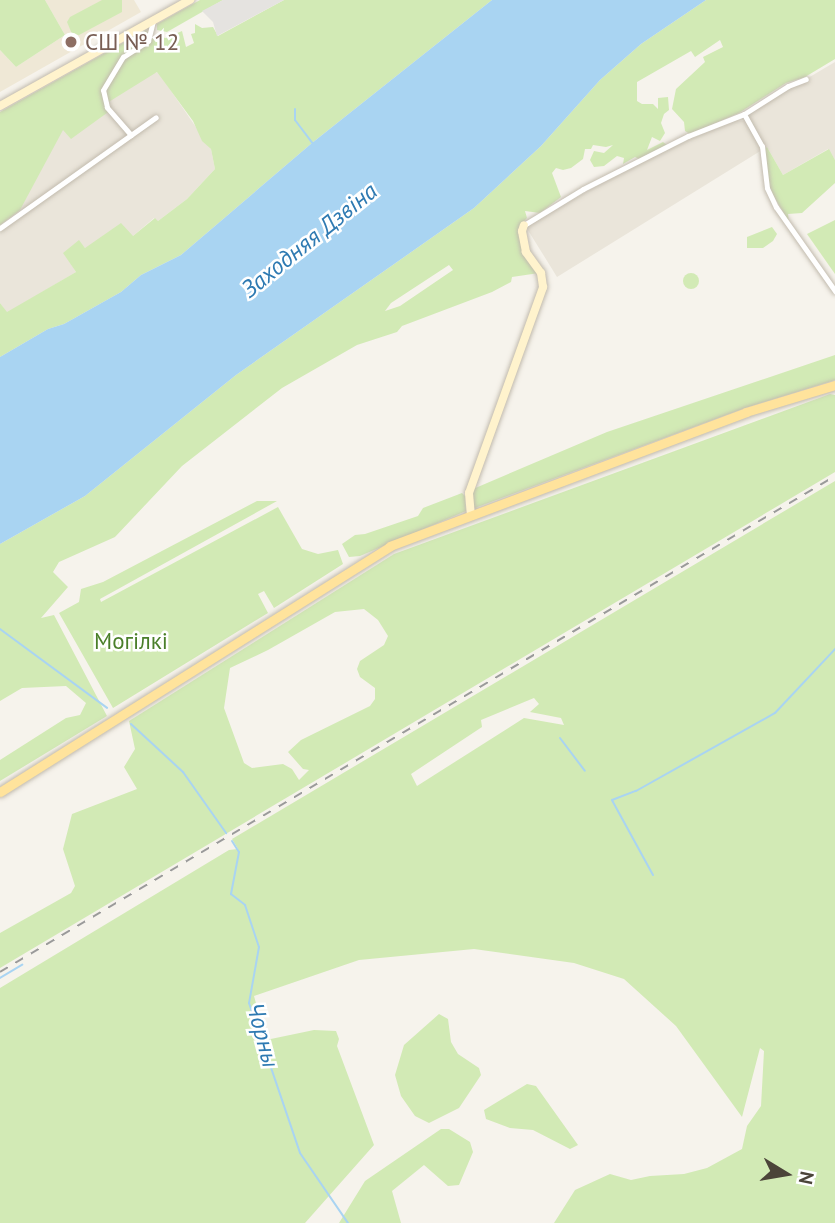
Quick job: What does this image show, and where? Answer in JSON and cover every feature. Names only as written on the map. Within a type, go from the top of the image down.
[{"type":"main road","points":[[0,792],[351,568],[390,546],[746,412],[835,386]]},
{"type":"street","points":[[0,106],[190,0]]},
{"type":"street","points":[[131,135],[107,107],[102,96],[123,57],[148,41],[153,21]]},
{"type":"street","points":[[471,516],[469,494],[544,287],[541,272],[526,253],[522,231],[524,225],[627,167],[688,136],[744,114],[788,86],[806,79]]},
{"type":"street","points":[[744,114],[762,146],[767,188],[776,208],[835,291]]},
{"type":"street","points":[[0,228],[156,117]]},
{"type":"shaded area","name":"СШ № 12","points":[[45,0],[134,0],[141,12],[0,92],[0,50],[16,67],[65,35]]},
{"type":"shaded area","points":[[223,0],[284,0],[217,36],[213,22],[202,11]]},
{"type":"shaded area","points":[[835,62],[835,160],[828,149],[783,175],[767,147],[557,277],[526,227],[641,160],[736,120],[743,121],[754,110]]},
{"type":"shaded area","points":[[158,72],[211,149],[215,169],[187,199],[158,221],[154,218],[133,236],[85,248],[79,241],[64,253],[76,272],[7,313],[0,303],[0,115]]},
{"type":"green space","points":[[0,0],[45,0],[65,35],[16,67],[0,50]]},
{"type":"green space","points":[[102,0],[122,0],[122,12],[79,35],[72,34],[67,22],[70,17]]},
{"type":"green space","points":[[200,0],[223,0],[167,32],[157,30],[157,24]]},
{"type":"green space","points":[[284,0],[492,0],[312,143],[181,255],[141,275],[121,292],[0,357],[0,303],[7,312],[76,272],[63,253],[79,240],[85,248],[121,223],[133,236],[155,218],[158,221],[187,199],[215,169],[211,149],[202,141],[193,121],[157,72],[107,103],[111,110],[71,139],[63,130],[20,210],[0,225],[0,112],[146,30],[152,39],[154,36],[166,38],[182,31],[186,47],[194,43],[191,34],[195,33],[195,24],[202,28],[213,27],[218,36]]},
{"type":"green space","points":[[706,0],[835,0],[835,59],[805,77],[786,83],[739,113],[690,134],[685,131],[684,122],[672,109],[676,89],[705,62],[703,57],[723,47],[720,40],[695,57],[691,51],[637,82],[637,101],[642,104],[653,104],[658,109],[658,98],[668,97],[669,110],[664,114],[661,123],[665,133],[660,141],[652,137],[647,150],[663,142],[667,145],[623,164],[624,158],[617,156],[604,166],[594,167],[590,160],[594,151],[604,153],[613,145],[593,145],[591,149],[585,149],[583,159],[571,168],[556,168],[552,173],[561,197],[540,213],[525,211],[527,218],[522,223],[521,242],[539,273],[512,277],[511,282],[492,292],[402,326],[397,332],[357,345],[282,388],[182,466],[115,537],[59,562],[53,572],[68,587],[41,618],[54,615],[107,716],[0,781],[0,760],[66,718],[80,715],[86,703],[66,686],[22,688],[0,701],[0,544],[85,496],[236,375],[474,208],[541,146],[600,80],[641,44]],"holes":[[[449,265],[453,270],[400,306],[385,311],[391,303]]]},
{"type":"green space","points":[[767,147],[783,175],[829,149],[835,160],[835,183],[802,213],[788,214],[789,222],[769,188],[764,149]]},
{"type":"green space","points":[[835,220],[835,274],[807,234]]},
{"type":"green space","points":[[772,227],[777,234],[773,241],[763,248],[747,248],[747,237]]},
{"type":"green space","points":[[691,273],[697,275],[697,287],[691,289],[685,287],[683,281],[685,275]]},
{"type":"green space","points":[[835,355],[835,380],[745,408],[472,509],[473,489],[607,432]]},
{"type":"green space","points":[[830,394],[835,395],[835,472],[0,968],[0,933],[71,893],[75,886],[63,849],[72,814],[137,789],[124,767],[135,749],[129,721],[394,554]],"holes":[[[364,609],[378,620],[388,636],[384,645],[360,661],[357,669],[360,677],[375,688],[375,699],[370,706],[301,740],[288,752],[303,769],[309,770],[299,780],[292,769],[283,764],[252,768],[244,763],[224,708],[230,668],[335,612]]]},
{"type":"green space","points":[[835,481],[835,1223],[554,1223],[575,1190],[610,1174],[631,1180],[684,1174],[707,1168],[742,1149],[747,1126],[761,1106],[764,1051],[760,1048],[742,1117],[676,1026],[624,979],[574,963],[474,949],[359,960],[254,996],[266,1040],[314,1030],[336,1031],[339,1039],[337,1046],[374,1145],[305,1223],[0,1223],[0,988],[229,850],[238,849],[232,839]],"holes":[[[534,698],[539,704],[530,712],[561,718],[564,725],[524,718],[417,786],[411,774],[482,727],[481,720]]]},
{"type":"green space","points":[[462,493],[465,496],[466,511],[360,556],[349,557],[342,544],[355,535],[418,516],[423,508]]},
{"type":"green space","name":"Могілкі","points":[[257,501],[277,501],[100,599],[101,602],[278,507],[302,549],[318,554],[338,550],[343,564],[274,608],[264,591],[258,594],[268,613],[113,708],[59,613],[79,602],[81,589],[103,582]]},
{"type":"green space","points":[[439,1014],[448,1019],[451,1042],[458,1054],[479,1068],[481,1075],[459,1108],[429,1123],[415,1116],[401,1096],[395,1075],[404,1045]]},
{"type":"green space","points":[[527,1084],[536,1086],[578,1145],[570,1149],[533,1130],[510,1128],[486,1119],[484,1110]]},
{"type":"green space","points":[[441,1129],[449,1129],[470,1142],[473,1152],[459,1185],[448,1186],[424,1165],[392,1191],[401,1223],[339,1223],[365,1181]]},
{"type":"water","name":"Заходняя Дзвіна","points":[[492,0],[706,0],[641,44],[600,80],[541,146],[474,208],[236,375],[85,496],[0,544],[0,357],[121,292],[141,275],[181,255],[312,143]]},
{"type":"waterway","points":[[295,109],[295,120],[313,144]]},
{"type":"waterway","name":"Чорны","points":[[0,629],[107,708]]},
{"type":"waterway","points":[[653,875],[612,800],[636,791],[775,713],[835,649]]},
{"type":"waterway","name":"Чорны","points":[[131,724],[183,772],[226,833]]},
{"type":"waterway","points":[[560,738],[585,771]]},
{"type":"waterway","name":"Чорны","points":[[232,841],[239,852],[231,894],[245,905],[259,947],[249,1003],[300,1153],[348,1223]]},
{"type":"waterway","points":[[0,978],[22,965]]},
{"type":"railway","points":[[0,972],[835,476]]},
{"type":"place","name":"СШ № 12","points":[[71,42]]}]
